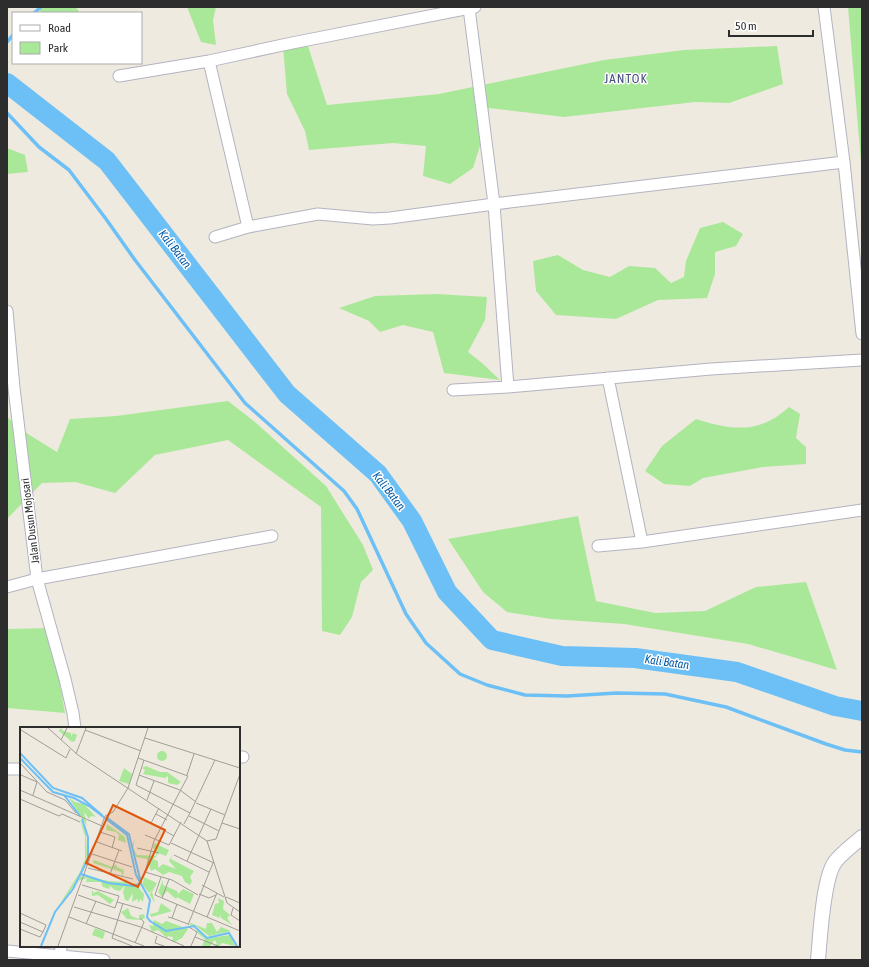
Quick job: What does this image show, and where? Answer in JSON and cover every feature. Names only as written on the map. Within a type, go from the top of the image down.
[{"type":"street","points":[[824,7],[844,162],[862,334]]},
{"type":"street","points":[[120,76],[210,61],[292,43],[472,8],[494,204],[508,387]]},
{"type":"street","points":[[210,61],[248,227]]},
{"type":"street","points":[[214,237],[248,227],[318,214],[373,219],[390,218],[844,162]]},
{"type":"street","name":"Jalan Dusun Mojosari","points":[[7,310],[14,388],[37,579],[65,679],[75,727]]},
{"type":"street","points":[[453,390],[508,387],[711,369],[862,360]]},
{"type":"street","points":[[608,378],[642,542]]},
{"type":"street","points":[[598,546],[642,542],[862,510]]},
{"type":"street","points":[[7,587],[37,579],[272,536]]},
{"type":"street","points":[[7,769],[20,769]]},
{"type":"street","points":[[818,960],[826,890],[830,874],[834,863],[862,837]]},
{"type":"street","points":[[7,951],[60,954],[104,960]]},
{"type":"green space","points":[[39,7],[76,7],[79,12],[41,12]]},
{"type":"green space","points":[[187,7],[216,7],[213,20],[216,45],[201,42]]},
{"type":"green space","points":[[848,7],[862,7],[862,163],[861,163]]},
{"type":"green space","points":[[307,43],[327,105],[439,94],[604,60],[684,50],[777,46],[783,84],[729,103],[695,102],[564,117],[489,108],[481,143],[473,168],[450,184],[423,176],[426,146],[393,143],[309,150],[305,131],[287,94],[283,46]]},
{"type":"green space","points":[[7,148],[25,155],[28,172],[7,174]]},
{"type":"green space","points":[[723,222],[743,234],[736,246],[715,252],[715,274],[707,298],[658,300],[616,319],[556,315],[536,291],[533,261],[558,255],[583,270],[610,277],[629,266],[655,268],[671,283],[684,277],[686,261],[700,228]]},
{"type":"green space","points":[[437,294],[487,297],[485,320],[468,352],[500,380],[444,373],[433,332],[403,325],[380,332],[369,321],[339,308],[375,296]]},
{"type":"green space","points":[[228,401],[255,422],[326,486],[363,545],[373,570],[361,582],[352,617],[340,635],[322,631],[321,507],[228,440],[155,455],[115,493],[75,482],[42,483],[7,519],[7,417],[28,434],[57,452],[70,419],[116,416]]},
{"type":"green space","points":[[789,407],[800,414],[796,438],[806,447],[806,464],[763,467],[703,478],[690,486],[664,484],[645,471],[662,446],[696,419],[724,426],[743,428],[762,424],[771,420]]},
{"type":"green space","points":[[578,516],[596,601],[655,613],[705,611],[756,587],[806,582],[837,670],[748,644],[624,624],[551,619],[507,612],[483,592],[448,539]]},
{"type":"green space","points":[[50,628],[65,713],[7,708],[7,629]]},
{"type":"waterway","points":[[35,12],[41,7]]},
{"type":"waterway","points":[[7,42],[12,36]]},
{"type":"waterway","name":"Kali Batan","points":[[7,83],[107,161],[287,394],[378,474],[412,521],[447,592],[492,640],[562,656],[635,658],[737,672],[835,706],[862,711]]},
{"type":"waterway","points":[[7,113],[39,147],[69,170],[135,260],[245,403],[344,491],[357,509],[406,614],[426,643],[460,674],[487,685],[525,695],[567,696],[617,693],[665,694],[726,707],[826,744],[845,750],[862,752]]},
{"type":"district","name":"JANTOK","points":[[626,78]]}]
